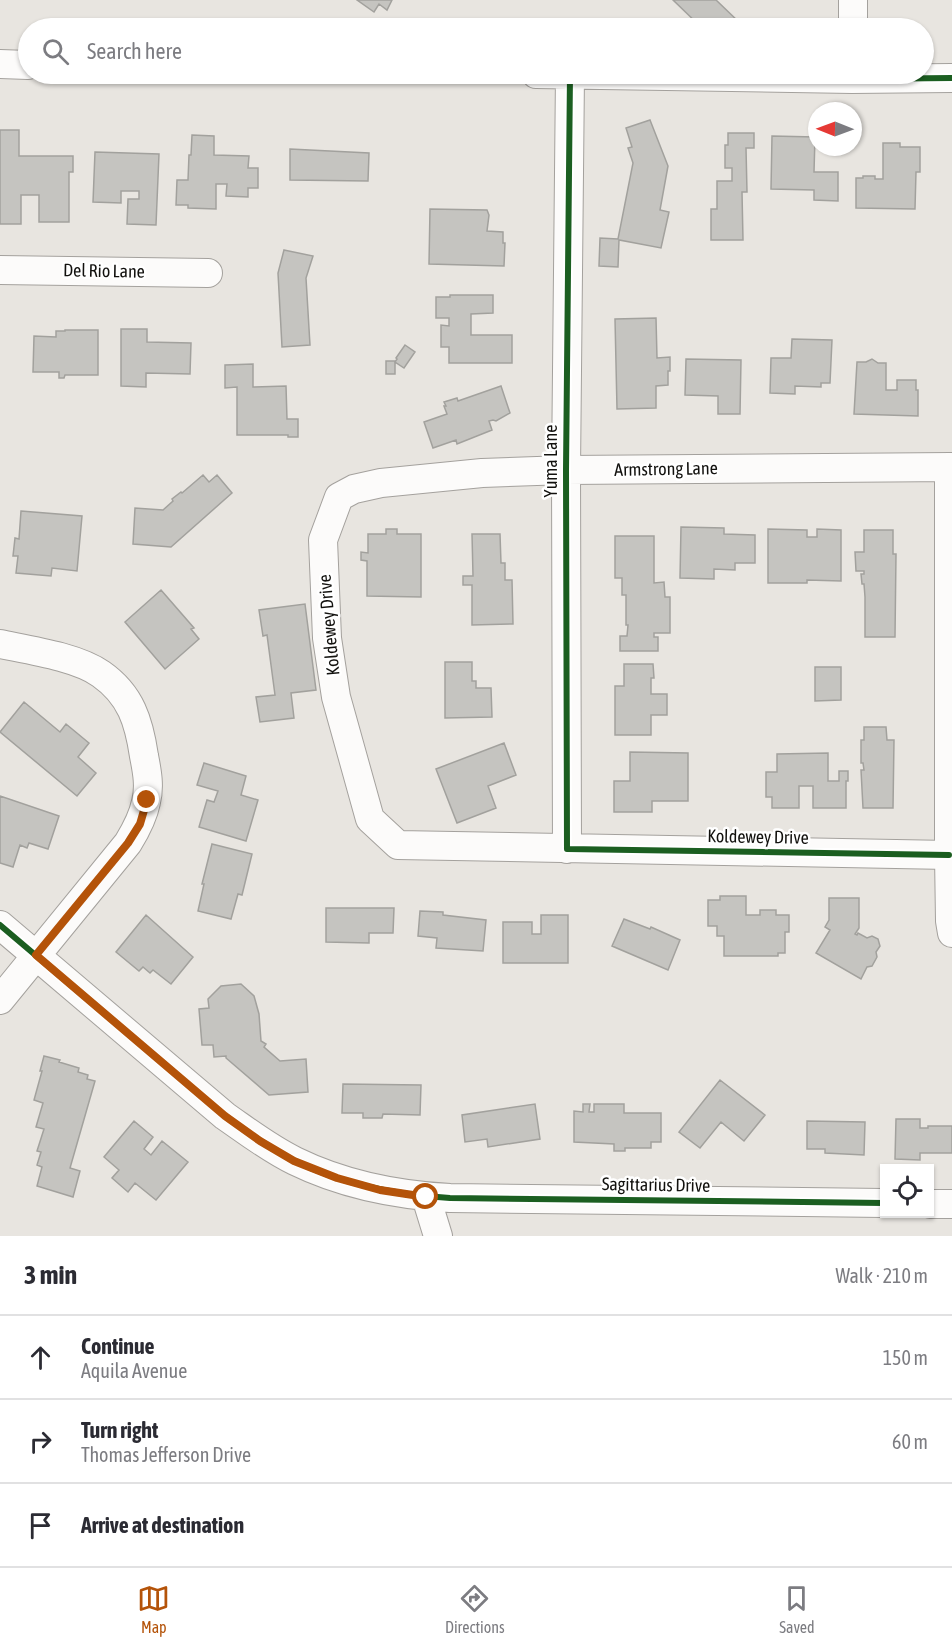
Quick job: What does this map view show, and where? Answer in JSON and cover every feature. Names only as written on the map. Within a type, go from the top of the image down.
[{"type":"street","points":[[0,64],[18,65]]},
{"type":"street","points":[[934,78],[952,78]]},
{"type":"street","name":"Yuma Lane","points":[[567,849],[566,470],[570,84]]},
{"type":"street","name":"Del Rio Lane","points":[[0,270],[208,273]]},
{"type":"street","points":[[951,467],[949,855],[952,933]]},
{"type":"street","name":"Armstrong Lane","points":[[381,483],[482,473],[566,470],[951,467]]},
{"type":"street","name":"Koldewey Drive","points":[[381,483],[354,489],[339,497],[323,540],[327,638],[336,698],[370,819],[398,845],[949,855]]},
{"type":"street","points":[[0,644],[80,663],[101,673],[119,689],[132,708],[140,728],[148,777],[147,800],[140,824],[128,843],[0,1000]]},
{"type":"street","name":"Sagittarius Drive","points":[[0,925],[225,1116],[260,1141],[294,1161],[337,1178],[380,1190],[426,1197],[880,1203]]},
{"type":"street","points":[[426,1197],[438,1236]]},
{"type":"street","points":[[934,1204],[952,1204]]},
{"type":"building","points":[[357,0],[392,0],[387,10],[379,4],[374,12]]},
{"type":"building","points":[[673,0],[716,0],[735,18],[692,18]]},
{"type":"building","points":[[650,120],[668,166],[660,210],[669,212],[661,248],[619,240],[618,267],[599,266],[600,238],[618,239],[633,163],[628,148],[632,147],[626,128]]},
{"type":"building","points":[[0,130],[19,130],[19,156],[73,156],[73,172],[69,172],[69,222],[39,222],[39,195],[21,195],[21,224],[0,224]]},
{"type":"building","points":[[728,133],[754,133],[754,148],[746,148],[747,192],[742,192],[743,240],[711,240],[711,209],[717,209],[717,181],[732,181],[732,168],[725,168],[725,145],[728,145]]},
{"type":"building","points":[[192,135],[214,136],[214,155],[249,156],[248,168],[258,168],[258,188],[248,188],[248,197],[226,196],[227,184],[216,184],[216,209],[176,205],[177,180],[188,180]]},
{"type":"building","points":[[772,136],[808,137],[808,156],[814,156],[814,172],[838,172],[838,201],[814,200],[814,190],[771,189]]},
{"type":"building","points":[[883,143],[900,143],[900,147],[920,147],[920,172],[916,172],[915,209],[856,208],[856,178],[875,176],[875,179],[883,179]]},
{"type":"building","points":[[290,149],[369,153],[368,181],[290,180]]},
{"type":"building","points":[[95,152],[159,154],[156,225],[127,224],[128,199],[139,199],[139,191],[121,191],[121,203],[93,202]]},
{"type":"building","points":[[430,209],[487,210],[489,215],[487,231],[503,232],[504,266],[429,264]]},
{"type":"building","points":[[284,250],[313,256],[306,278],[310,345],[282,347],[278,273]]},
{"type":"building","points":[[450,295],[493,295],[493,313],[471,314],[471,335],[512,335],[512,363],[449,363],[449,347],[441,347],[441,325],[449,326],[449,318],[436,318],[436,297],[450,297]]},
{"type":"building","points":[[656,318],[657,358],[670,357],[668,385],[656,386],[656,408],[617,409],[615,319]]},
{"type":"building","points":[[121,329],[147,329],[147,342],[191,343],[190,374],[146,373],[146,387],[121,386]]},
{"type":"building","points":[[98,330],[98,375],[65,375],[64,378],[59,378],[59,372],[33,372],[34,336],[56,337],[56,331]]},
{"type":"building","points":[[792,339],[832,340],[830,383],[821,383],[821,387],[795,386],[795,394],[770,393],[771,358],[791,358]]},
{"type":"building","points":[[405,345],[415,352],[404,368],[395,362]]},
{"type":"building","points":[[686,359],[741,360],[740,414],[718,414],[718,396],[685,395]]},
{"type":"building","points":[[872,359],[878,363],[886,363],[886,390],[897,390],[897,380],[916,380],[918,416],[854,414],[857,362]]},
{"type":"building","points":[[386,361],[395,361],[395,374],[386,374]]},
{"type":"building","points":[[253,364],[253,387],[286,386],[287,419],[298,419],[298,437],[237,435],[237,387],[225,388],[225,365]]},
{"type":"building","points":[[501,386],[510,413],[496,421],[489,421],[492,430],[457,444],[456,440],[433,448],[424,422],[447,414],[444,402],[457,398],[458,401]]},
{"type":"building","points":[[203,475],[209,482],[217,475],[232,493],[171,547],[133,544],[135,508],[163,510],[173,501],[172,499]]},
{"type":"building","points":[[21,511],[82,516],[77,571],[52,568],[51,576],[16,573],[18,556],[13,556],[15,538],[19,539]]},
{"type":"building","points":[[681,527],[724,528],[724,534],[755,535],[755,563],[735,563],[735,570],[714,569],[714,579],[680,578]]},
{"type":"building","points":[[386,529],[397,529],[397,534],[421,534],[421,597],[367,596],[367,561],[361,560],[361,552],[368,553],[368,534],[386,534]]},
{"type":"building","points":[[768,529],[807,530],[807,537],[817,537],[817,529],[841,530],[841,581],[807,580],[807,583],[768,583]]},
{"type":"building","points":[[864,530],[893,530],[893,554],[896,554],[895,637],[865,637],[865,597],[861,574],[864,574],[864,571],[856,571],[855,552],[864,552]]},
{"type":"building","points":[[472,534],[500,534],[501,563],[505,563],[505,580],[512,580],[513,624],[472,625],[472,585],[463,585],[463,576],[473,576]]},
{"type":"building","points":[[615,536],[654,536],[654,583],[664,582],[665,597],[670,597],[670,633],[654,633],[654,637],[658,637],[658,651],[620,651],[620,636],[627,636],[628,625],[626,625],[626,595],[622,595],[622,578],[615,578]]},
{"type":"building","points":[[161,590],[194,628],[191,629],[199,639],[165,669],[125,622]]},
{"type":"building","points":[[305,604],[316,690],[291,693],[294,718],[260,722],[256,697],[275,695],[267,635],[263,636],[259,610]]},
{"type":"building","points":[[445,662],[472,662],[472,681],[476,681],[476,688],[491,688],[492,717],[445,718]]},
{"type":"building","points":[[624,664],[653,664],[654,678],[651,678],[651,694],[667,694],[667,715],[651,715],[651,735],[615,735],[615,686],[624,686]]},
{"type":"building","points":[[815,667],[841,667],[841,700],[815,701]]},
{"type":"building","points":[[24,702],[60,732],[66,724],[89,743],[78,757],[96,773],[77,796],[0,732]]},
{"type":"building","points":[[864,727],[886,727],[887,740],[894,740],[893,808],[863,808],[861,770],[864,770],[863,763],[861,763],[861,740],[864,740]]},
{"type":"building","points":[[504,743],[516,775],[488,786],[496,808],[457,823],[436,769]]},
{"type":"building","points":[[630,752],[688,753],[688,801],[652,801],[652,812],[614,812],[614,781],[630,781]]},
{"type":"building","points":[[828,753],[828,781],[839,781],[839,771],[848,771],[846,808],[813,808],[813,786],[799,786],[799,808],[772,808],[772,797],[766,797],[766,772],[777,772],[777,754]]},
{"type":"building","points":[[204,763],[246,776],[241,795],[258,800],[246,841],[199,827],[207,800],[214,802],[218,791],[197,785]]},
{"type":"building","points":[[0,796],[59,816],[48,849],[29,843],[27,848],[20,845],[13,867],[0,863]]},
{"type":"building","points":[[212,844],[252,854],[242,895],[238,894],[231,919],[198,911]]},
{"type":"building","points":[[720,896],[746,896],[746,915],[760,915],[760,910],[776,910],[776,915],[789,915],[789,932],[785,932],[785,953],[778,953],[778,956],[724,956],[724,936],[717,936],[717,926],[708,926],[708,900],[720,900]]},
{"type":"building","points":[[829,898],[859,898],[859,928],[855,934],[878,939],[880,946],[876,952],[877,957],[872,966],[867,967],[861,979],[816,953],[830,930],[825,927],[829,920]]},
{"type":"building","points":[[326,908],[394,908],[393,933],[369,933],[369,943],[326,942]]},
{"type":"building","points":[[420,911],[443,912],[443,915],[486,920],[483,951],[436,948],[437,938],[418,936]]},
{"type":"building","points":[[146,915],[193,957],[171,984],[153,970],[150,973],[143,967],[139,971],[116,952]]},
{"type":"building","points":[[541,915],[568,915],[568,963],[503,963],[503,922],[532,922],[532,934],[541,934]]},
{"type":"building","points":[[624,919],[650,929],[651,927],[680,940],[668,970],[612,946]]},
{"type":"building","points":[[241,984],[254,996],[259,1014],[261,1041],[266,1044],[264,1047],[280,1061],[306,1059],[308,1092],[269,1095],[226,1056],[214,1057],[213,1045],[202,1045],[199,1009],[209,1008],[208,999],[221,986]]},
{"type":"building","points":[[44,1056],[79,1068],[78,1072],[88,1075],[87,1079],[95,1081],[70,1168],[80,1171],[73,1197],[37,1186],[42,1167],[37,1165],[41,1152],[37,1151],[44,1129],[36,1127],[43,1103],[34,1100]]},
{"type":"building","points":[[720,1080],[765,1115],[744,1141],[721,1122],[700,1148],[679,1132]]},
{"type":"building","points":[[343,1084],[421,1085],[420,1115],[383,1114],[382,1118],[363,1118],[363,1113],[342,1113]]},
{"type":"building","points":[[535,1104],[540,1139],[488,1147],[487,1139],[465,1142],[462,1115]]},
{"type":"building","points":[[583,1104],[590,1104],[589,1112],[594,1112],[594,1104],[624,1104],[624,1113],[661,1113],[661,1142],[651,1142],[651,1148],[625,1148],[625,1151],[614,1151],[614,1144],[574,1142],[574,1111],[583,1112]]},
{"type":"building","points":[[896,1119],[920,1119],[920,1128],[952,1126],[952,1153],[920,1153],[920,1160],[895,1159]]},
{"type":"building","points":[[134,1121],[153,1137],[144,1149],[151,1155],[162,1141],[188,1162],[156,1200],[135,1183],[128,1192],[112,1178],[119,1170],[104,1157]]},
{"type":"building","points":[[807,1121],[865,1122],[864,1155],[825,1153],[825,1149],[807,1149]]},
{"type":"cycle path","points":[[934,78],[952,78]]},
{"type":"cycle path","points":[[570,84],[566,470],[567,849],[949,855]]},
{"type":"cycle path","points":[[0,925],[225,1116],[286,1156],[332,1176],[390,1191],[450,1198],[880,1203]]},
{"type":"route","points":[[147,800],[140,824],[128,843],[36,955],[225,1116],[260,1141],[294,1161],[337,1178],[380,1190],[426,1197]]}]
